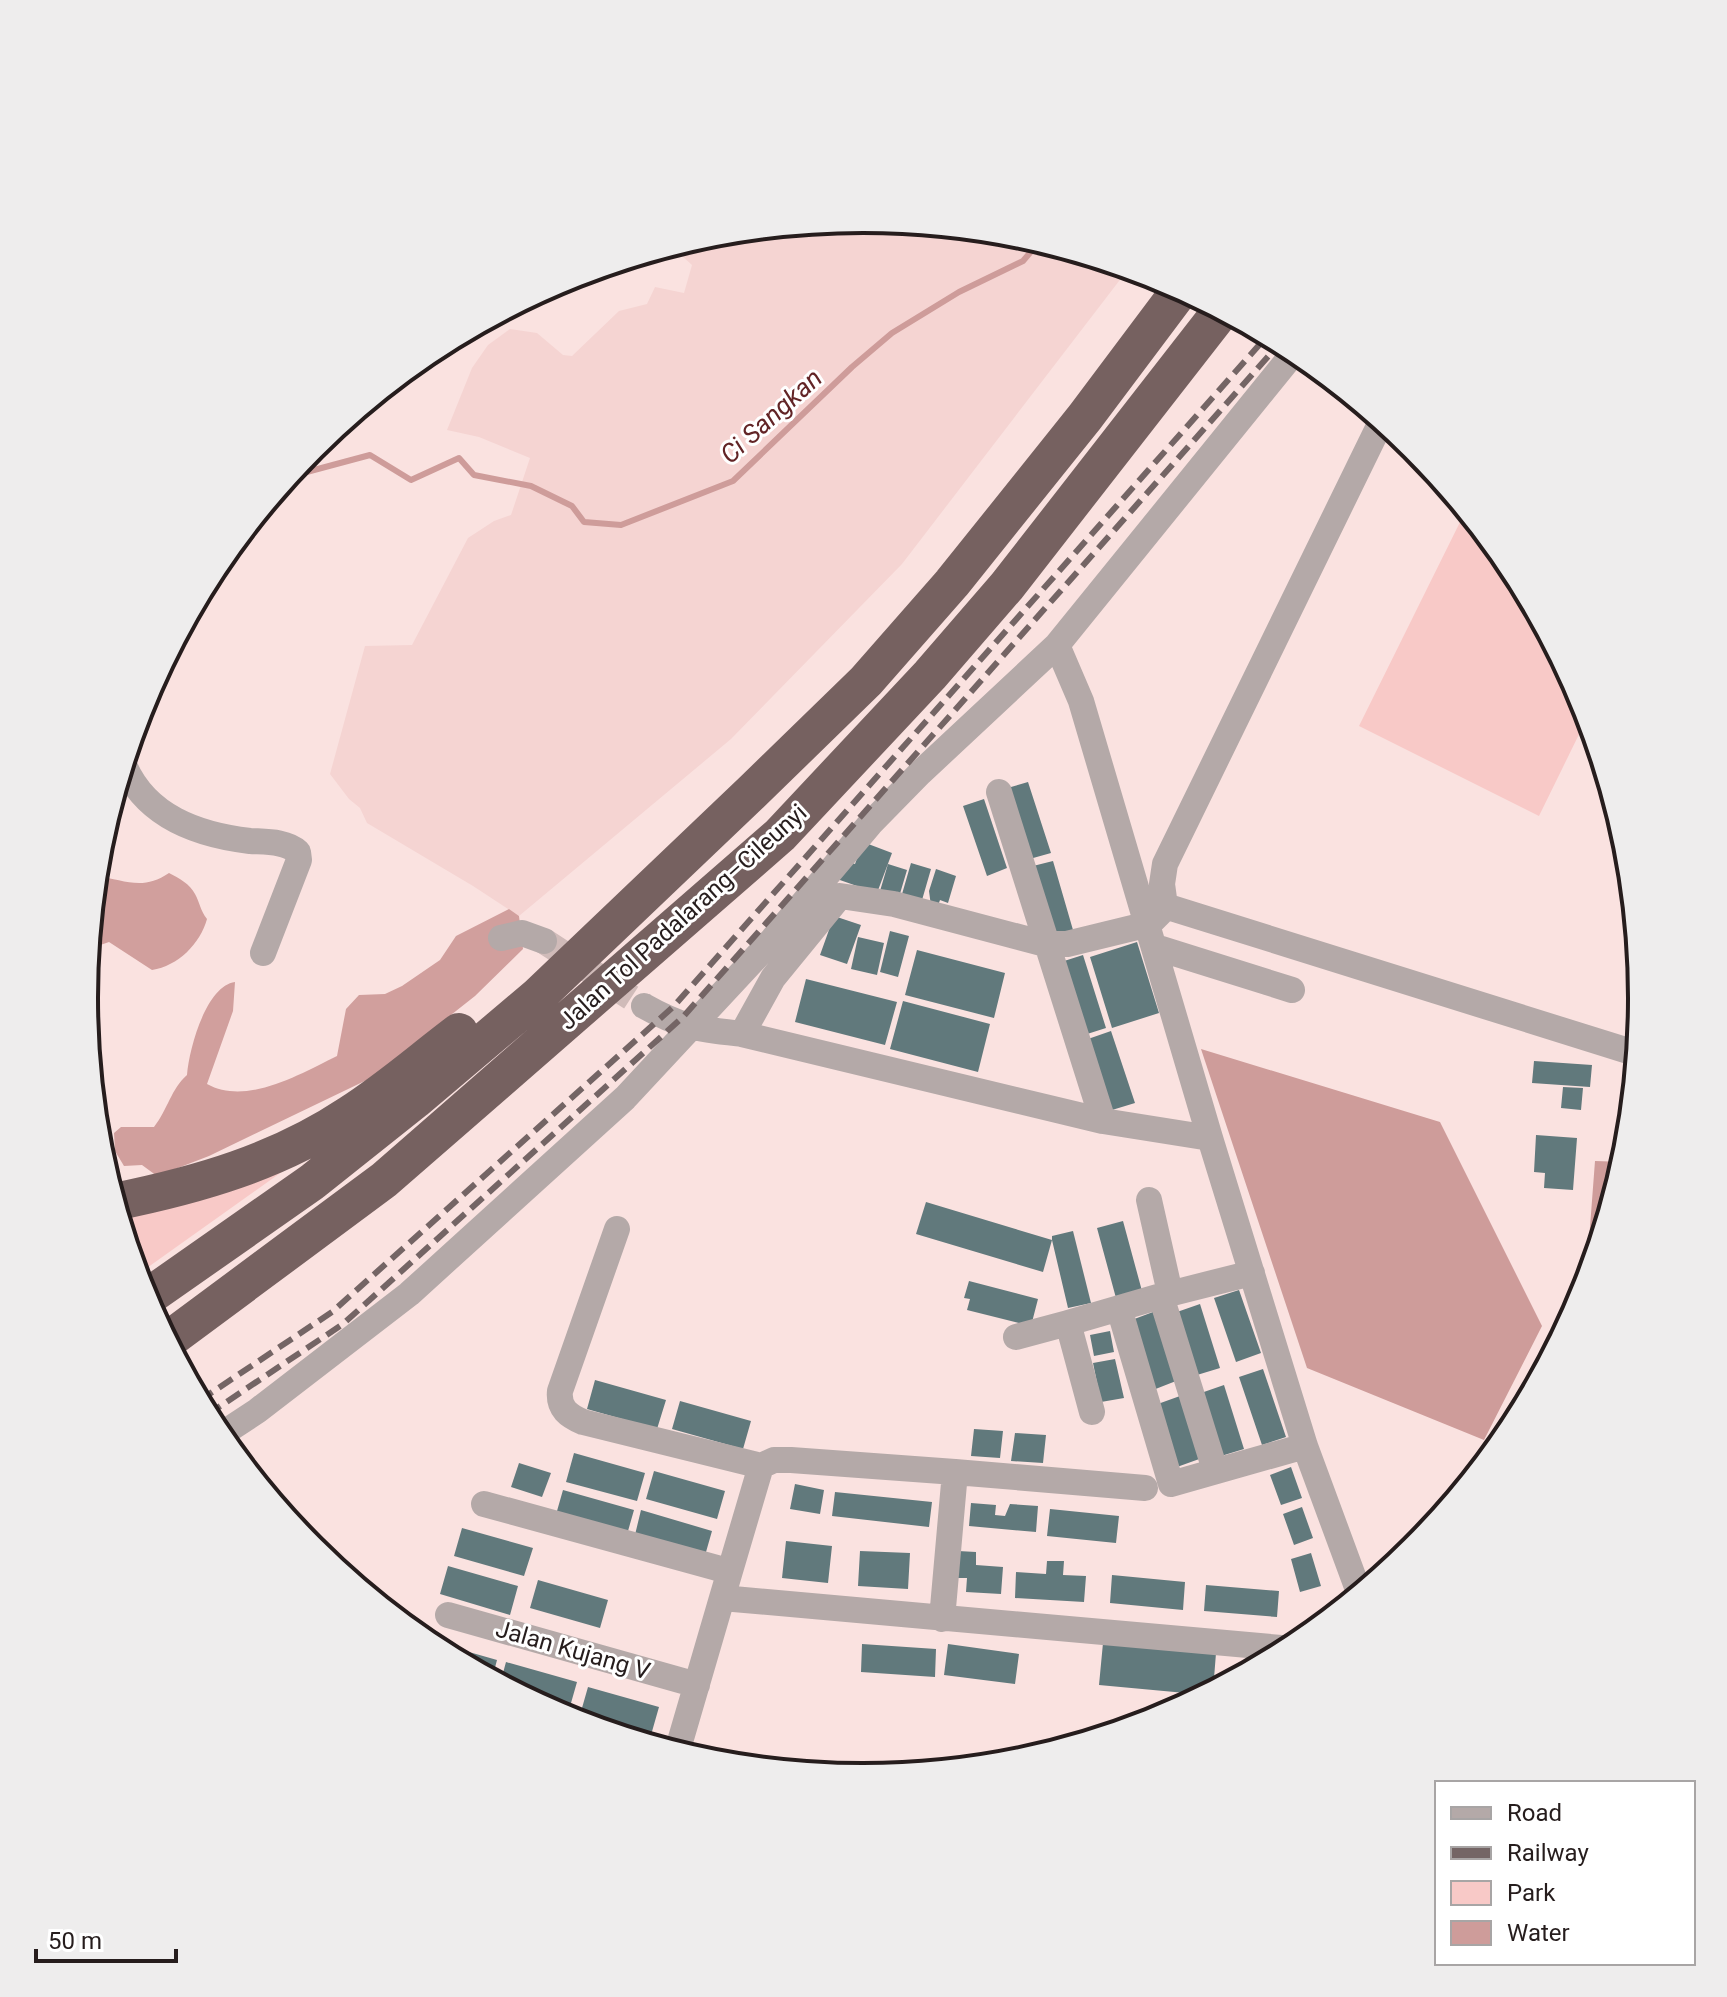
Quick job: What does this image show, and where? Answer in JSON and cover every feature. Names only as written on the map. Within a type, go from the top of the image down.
[{"type":"highway","name":"Jalan Tol Padalarang–Cileunyi","points":[[156,1291],[312,1182],[538,996],[866,681],[952,583],[1085,417],[1174,299]]},
{"type":"highway","name":"Jalan Tol Padalarang–Cileunyi","points":[[176,1334],[384,1180],[780,835],[930,675],[1007,586],[1215,319]]},
{"type":"highway","points":[[125,1200],[190,1186],[243,1169],[300,1144],[351,1114],[650,887]]},
{"type":"street","points":[[230,1429],[409,1294],[625,1098],[773,939],[870,824],[1057,645],[1287,361]]},
{"type":"street","points":[[1156,926],[1165,864],[1377,431]]},
{"type":"street","points":[[1057,645],[1081,701],[1156,926],[1210,1138],[1305,1446],[1356,1584]]},
{"type":"street","points":[[131,777],[142,796],[158,811],[204,833],[284,844],[298,852],[299,860],[263,953]]},
{"type":"street","points":[[999,792],[1103,1121]]},
{"type":"street","points":[[742,1034],[773,978],[840,896],[894,904],[1045,944],[1067,944],[1156,926],[1627,1051]]},
{"type":"street","points":[[1156,926],[1292,990]]},
{"type":"street","points":[[501,938],[522,933],[544,941]]},
{"type":"street","points":[[644,1006],[688,1028],[742,1034],[1103,1121],[1210,1138]]},
{"type":"street","points":[[1149,1200],[1165,1294],[1215,1470]]},
{"type":"street","points":[[617,1229],[560,1391],[562,1408],[570,1417],[761,1466],[774,1460],[791,1460],[1145,1488]]},
{"type":"street","points":[[1016,1337],[1165,1294],[1252,1273]]},
{"type":"street","points":[[1119,1308],[1171,1484],[1305,1446]]},
{"type":"street","points":[[1068,1323],[1092,1412]]},
{"type":"street","points":[[680,1741],[761,1466]]},
{"type":"street","points":[[942,1619],[955,1472]]},
{"type":"street","points":[[484,1504],[728,1571]]},
{"type":"street","points":[[722,1598],[1269,1647]]},
{"type":"street","name":"Jalan Kujang V","points":[[448,1615],[697,1685]]},
{"type":"shaded area","points":[[864,233],[914,235],[1013,248],[1062,259],[1121,278],[902,564],[731,739],[519,916],[367,823],[360,808],[330,774],[365,646],[412,645],[468,538],[494,521],[511,515],[530,458],[479,437],[447,430],[472,368],[488,345],[510,329],[537,333],[563,355],[572,356],[619,311],[647,304],[655,287],[684,293],[692,265],[681,255],[764,240]]},
{"type":"shaded area","points":[[169,873],[190,887],[207,919],[199,937],[187,952],[171,964],[152,970],[109,942],[100,945],[108,879],[142,883]]},
{"type":"shaded area","points":[[509,909],[519,916],[523,949],[475,996],[371,1078],[209,1156],[157,1176],[142,1165],[124,1166],[115,1151],[114,1133],[121,1127],[154,1127],[177,1086],[187,1075],[195,1035],[208,1006],[225,986],[235,982],[233,1011],[207,1084],[223,1090],[256,1090],[337,1056],[346,1009],[359,995],[385,994],[402,986],[440,960],[456,936]]},
{"type":"green space","points":[[1461,520],[1500,573],[1526,616],[1550,660],[1580,731],[1539,816],[1359,726]]},
{"type":"green space","points":[[297,1161],[147,1268],[128,1211]]},
{"type":"water","points":[[1201,1049],[1440,1122],[1542,1326],[1484,1440],[1307,1368]]},
{"type":"water","points":[[1595,1161],[1611,1162],[1603,1197],[1589,1242]]},
{"type":"building","points":[[1028,782],[1051,853],[1026,860],[1004,789]]},
{"type":"building","points":[[984,799],[1007,868],[987,876],[963,806]]},
{"type":"building","points":[[863,842],[892,853],[877,893],[837,879],[844,860],[855,864]]},
{"type":"building","points":[[1053,861],[1073,930],[1053,936],[1033,866]]},
{"type":"building","points":[[911,863],[931,869],[920,907],[900,901]]},
{"type":"building","points":[[888,864],[907,870],[899,897],[880,891]]},
{"type":"building","points":[[936,869],[956,876],[948,903],[940,900],[937,908],[931,906],[929,891]]},
{"type":"building","points":[[834,916],[861,925],[847,964],[820,955]]},
{"type":"building","points":[[890,931],[909,936],[898,977],[880,972]]},
{"type":"building","points":[[858,937],[884,943],[877,975],[851,969]]},
{"type":"building","points":[[1137,942],[1159,1013],[1112,1028],[1090,957]]},
{"type":"building","points":[[917,950],[1005,973],[994,1018],[905,995]]},
{"type":"building","points":[[1083,955],[1106,1028],[1084,1035],[1061,962]]},
{"type":"building","points":[[806,979],[897,1002],[885,1045],[795,1022]]},
{"type":"building","points":[[903,1001],[990,1024],[978,1072],[890,1049]]},
{"type":"building","points":[[1111,1031],[1135,1103],[1112,1110],[1088,1039]]},
{"type":"building","points":[[1534,1061],[1592,1065],[1590,1087],[1532,1083]]},
{"type":"building","points":[[1563,1087],[1583,1088],[1581,1110],[1561,1108]]},
{"type":"building","points":[[1536,1135],[1577,1138],[1573,1190],[1544,1188],[1545,1173],[1534,1172]]},
{"type":"building","points":[[926,1202],[1052,1240],[1043,1272],[916,1234]]},
{"type":"building","points":[[1123,1221],[1142,1291],[1116,1298],[1097,1228]]},
{"type":"building","points":[[1073,1231],[1091,1303],[1068,1308],[1052,1236]]},
{"type":"building","points":[[969,1281],[1038,1299],[1031,1326],[967,1310],[970,1299],[964,1298]]},
{"type":"building","points":[[1239,1290],[1261,1353],[1236,1362],[1214,1298]]},
{"type":"building","points":[[1200,1304],[1220,1368],[1197,1375],[1177,1312]]},
{"type":"building","points":[[1153,1312],[1176,1381],[1153,1390],[1129,1321]]},
{"type":"building","points":[[1110,1331],[1114,1352],[1094,1356],[1090,1335]]},
{"type":"building","points":[[1115,1359],[1124,1398],[1101,1402],[1093,1363]]},
{"type":"building","points":[[1263,1369],[1286,1437],[1262,1445],[1239,1377]]},
{"type":"building","points":[[595,1380],[666,1400],[657,1429],[587,1409]]},
{"type":"building","points":[[1224,1385],[1244,1449],[1221,1456],[1201,1393]]},
{"type":"building","points":[[1180,1396],[1202,1458],[1177,1467],[1155,1405]]},
{"type":"building","points":[[680,1401],[751,1421],[743,1449],[672,1429]]},
{"type":"building","points":[[974,1429],[1003,1431],[1000,1458],[971,1456]]},
{"type":"building","points":[[1015,1433],[1046,1435],[1043,1463],[1011,1461]]},
{"type":"building","points":[[574,1453],[645,1473],[637,1501],[566,1482]]},
{"type":"building","points":[[519,1463],[551,1473],[542,1497],[511,1487]]},
{"type":"building","points":[[1291,1467],[1302,1498],[1281,1505],[1270,1475]]},
{"type":"building","points":[[654,1471],[725,1491],[717,1519],[646,1499]]},
{"type":"building","points":[[795,1484],[824,1490],[820,1514],[790,1509]]},
{"type":"building","points":[[563,1490],[634,1510],[626,1538],[555,1518]]},
{"type":"building","points":[[835,1492],[932,1502],[929,1527],[832,1516]]},
{"type":"building","points":[[971,1503],[996,1505],[995,1515],[1005,1516],[1010,1504],[1038,1506],[1036,1532],[969,1526]]},
{"type":"building","points":[[1302,1507],[1313,1538],[1294,1545],[1283,1514]]},
{"type":"building","points":[[1050,1509],[1119,1516],[1116,1543],[1047,1536]]},
{"type":"building","points":[[641,1510],[712,1531],[704,1559],[634,1539]]},
{"type":"building","points":[[462,1528],[533,1548],[524,1576],[454,1556]]},
{"type":"building","points":[[786,1541],[832,1546],[828,1583],[782,1578]]},
{"type":"building","points":[[860,1551],[910,1553],[908,1589],[858,1586]]},
{"type":"building","points":[[958,1551],[976,1552],[976,1565],[1003,1567],[1001,1594],[966,1592],[967,1578],[956,1578]]},
{"type":"building","points":[[1311,1553],[1321,1586],[1300,1592],[1291,1559]]},
{"type":"building","points":[[1047,1561],[1064,1561],[1063,1575],[1086,1576],[1084,1602],[1015,1598],[1016,1572],[1046,1574]]},
{"type":"building","points":[[448,1566],[518,1586],[510,1615],[440,1594]]},
{"type":"building","points":[[1112,1575],[1185,1582],[1183,1610],[1110,1603]]},
{"type":"building","points":[[538,1580],[608,1600],[600,1628],[530,1608]]},
{"type":"building","points":[[1206,1585],[1279,1591],[1277,1617],[1204,1611]]},
{"type":"building","points":[[1103,1643],[1216,1653],[1214,1678],[1185,1693],[1099,1685]]},
{"type":"building","points":[[862,1644],[936,1649],[935,1677],[861,1672]]},
{"type":"building","points":[[948,1644],[1019,1654],[1015,1684],[944,1675]]},
{"type":"building","points":[[464,1650],[497,1660],[495,1669]]},
{"type":"building","points":[[506,1662],[577,1682],[570,1706],[525,1685],[503,1673]]},
{"type":"building","points":[[588,1687],[659,1707],[651,1734],[581,1710]]},
{"type":"waterway","name":"Ci Sangkan","points":[[309,471],[370,455],[411,480],[459,458],[474,475],[531,486],[572,506],[584,522],[621,525],[733,481],[892,333],[959,292],[1023,261],[1031,252]]},
{"type":"tunnel","points":[[544,941],[644,1006]]},
{"type":"railway","points":[[209,1394],[332,1312],[673,1007],[1260,344]]},
{"type":"railway","points":[[217,1408],[343,1324],[683,1017],[1272,352]]}]
